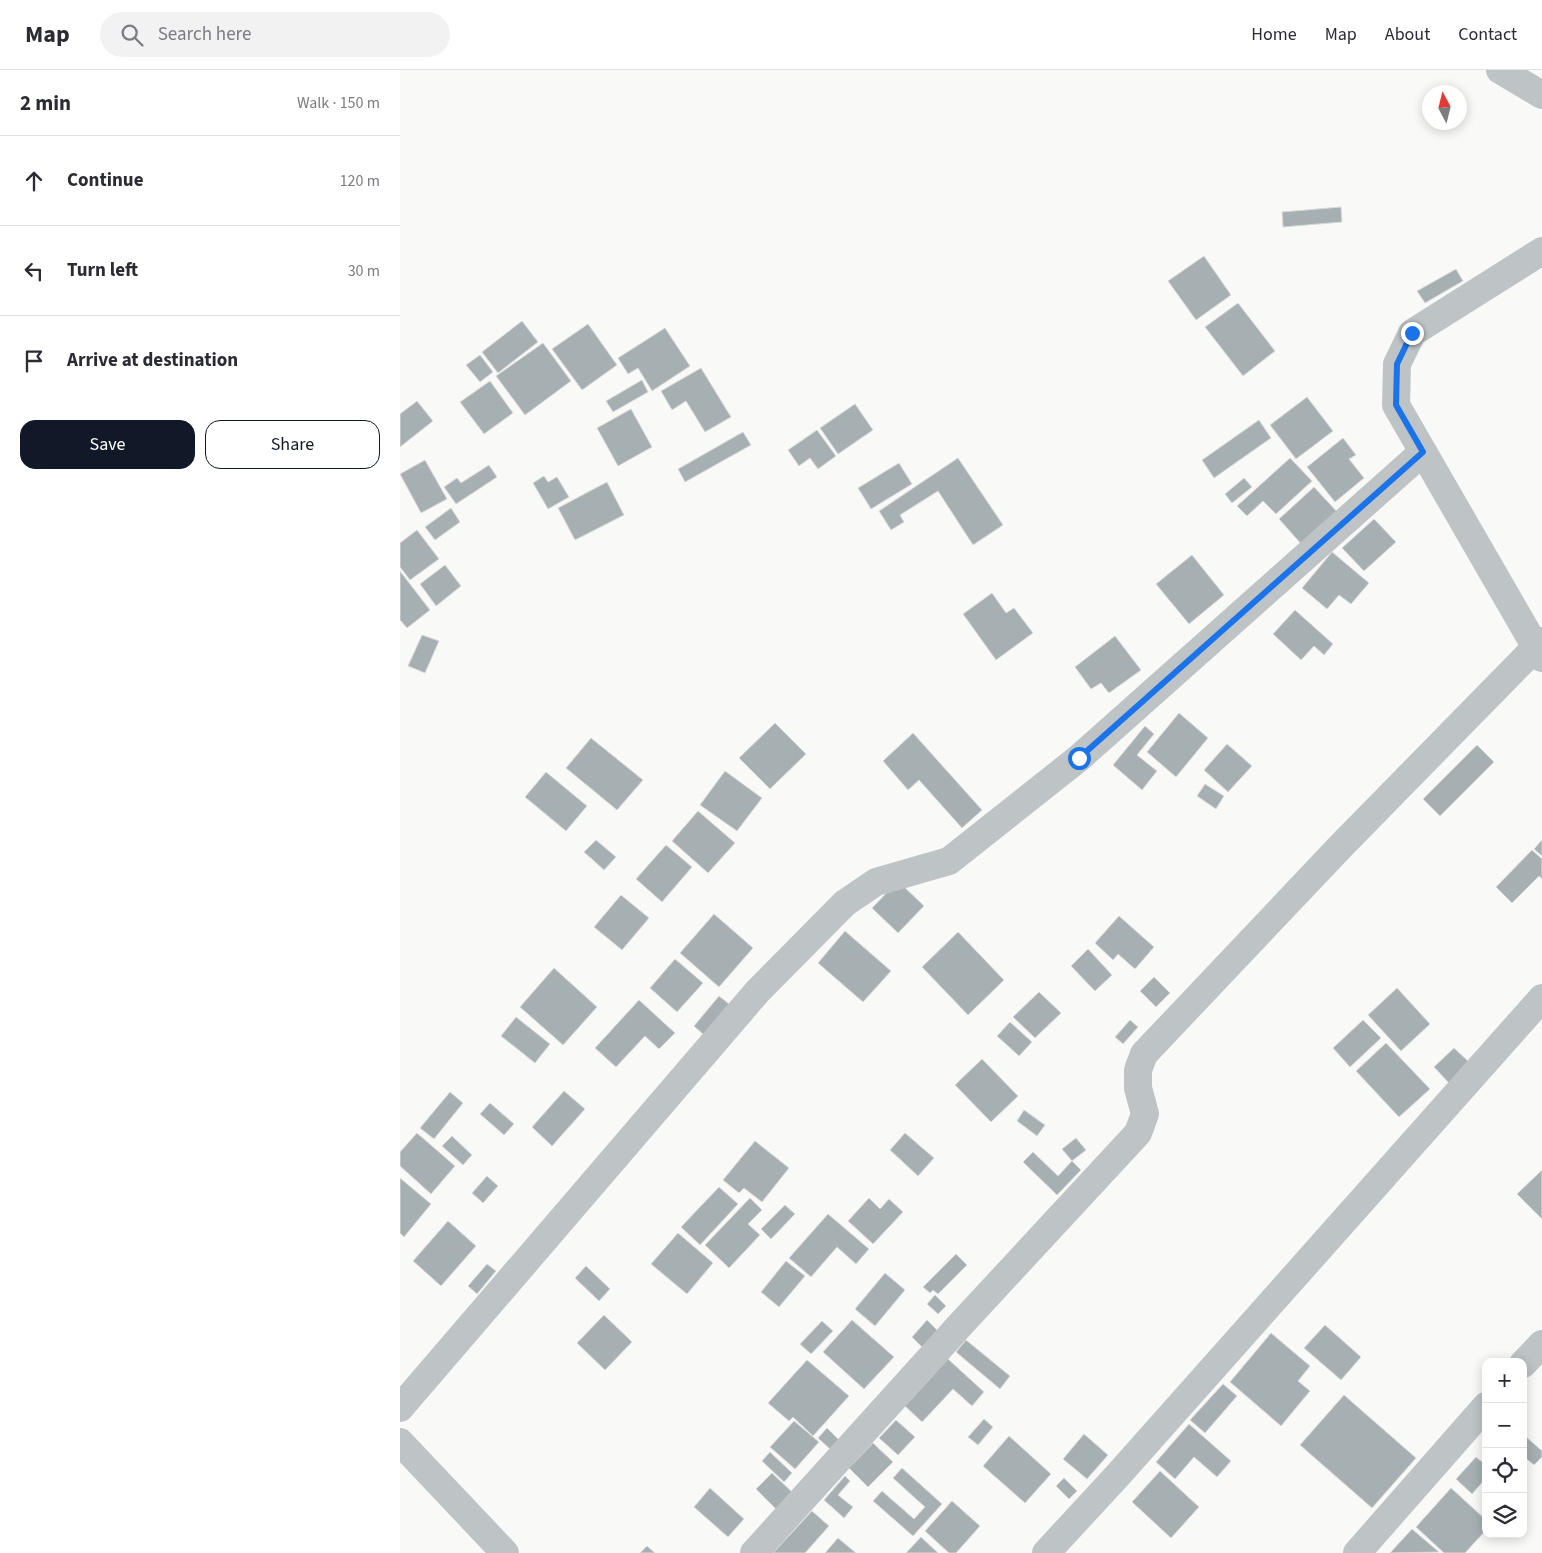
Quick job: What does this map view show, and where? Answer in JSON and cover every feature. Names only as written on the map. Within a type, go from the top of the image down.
[{"type":"street","points":[[1500,70],[1542,95]]},
{"type":"street","points":[[754,1553],[961,1324],[1138,1133],[1145,1114],[1138,1088],[1138,1070],[1144,1054],[1341,846],[1540,649],[1396,405],[1397,364],[1412,333],[1542,251]]},
{"type":"street","points":[[400,1408],[757,992],[845,903],[876,882],[949,861],[1079,758],[1423,452]]},
{"type":"street","points":[[1046,1553],[1125,1467],[1542,998]]},
{"type":"street","points":[[1527,1360],[1542,1344]]},
{"type":"street","points":[[1357,1553],[1482,1411]]},
{"type":"street","points":[[403,1451],[505,1553]]},
{"type":"building","points":[[1341,207],[1342,222],[1283,227],[1282,212]]},
{"type":"building","points":[[1204,256],[1231,295],[1196,320],[1168,281]]},
{"type":"building","points":[[1456,269],[1463,281],[1425,303],[1417,291]]},
{"type":"building","points":[[1238,303],[1275,351],[1243,376],[1205,327]]},
{"type":"building","points":[[522,321],[538,342],[498,373],[482,352]]},
{"type":"building","points":[[588,324],[617,365],[582,390],[552,349]]},
{"type":"building","points":[[665,328],[690,366],[652,391],[638,368],[628,374],[618,358]]},
{"type":"building","points":[[543,343],[571,381],[525,415],[496,376]]},
{"type":"building","points":[[480,355],[493,372],[480,382],[466,365]]},
{"type":"building","points":[[701,368],[731,417],[705,432],[686,401],[672,410],[661,391]]},
{"type":"building","points":[[642,380],[648,392],[613,412],[606,401]]},
{"type":"building","points":[[490,381],[513,413],[484,434],[460,402]]},
{"type":"building","points":[[1307,397],[1333,431],[1296,459],[1270,425]]},
{"type":"building","points":[[417,401],[433,421],[400,447],[400,414]]},
{"type":"building","points":[[855,404],[873,430],[838,454],[820,428]]},
{"type":"building","points":[[631,409],[652,447],[618,466],[597,428]]},
{"type":"building","points":[[1259,420],[1271,438],[1214,478],[1202,460]]},
{"type":"building","points":[[817,430],[836,456],[818,469],[810,458],[799,466],[788,450]]},
{"type":"building","points":[[743,432],[751,445],[685,482],[678,469]]},
{"type":"building","points":[[1343,438],[1356,455],[1349,459],[1364,478],[1335,502],[1307,467]]},
{"type":"building","points":[[958,458],[1003,525],[973,545],[938,491],[900,515],[904,522],[891,530],[879,511]]},
{"type":"building","points":[[1290,458],[1312,481],[1276,514],[1263,501],[1247,516],[1237,506]]},
{"type":"building","points":[[425,460],[447,499],[421,513],[400,474]]},
{"type":"building","points":[[899,463],[912,484],[871,509],[858,488]]},
{"type":"building","points":[[489,465],[497,477],[456,504],[444,487],[457,478],[461,483]]},
{"type":"building","points":[[544,476],[548,482],[557,477],[569,497],[548,509],[533,483]]},
{"type":"building","points":[[1244,478],[1252,487],[1232,503],[1225,494]]},
{"type":"building","points":[[607,482],[624,515],[575,540],[558,508]]},
{"type":"building","points":[[1314,487],[1340,515],[1304,547],[1279,519]]},
{"type":"building","points":[[451,508],[460,522],[435,540],[425,527]]},
{"type":"building","points":[[1374,519],[1396,542],[1364,571],[1342,548]]},
{"type":"building","points":[[417,530],[439,559],[410,580],[400,567],[400,543]]},
{"type":"building","points":[[1332,552],[1369,583],[1351,604],[1339,595],[1327,609],[1302,588]]},
{"type":"building","points":[[1192,555],[1224,595],[1189,624],[1156,584]]},
{"type":"building","points":[[445,565],[461,586],[436,606],[420,584]]},
{"type":"building","points":[[400,571],[430,610],[407,628],[400,620]]},
{"type":"building","points":[[992,593],[1006,613],[1014,608],[1033,633],[996,660],[963,614]]},
{"type":"building","points":[[1295,610],[1333,644],[1324,655],[1314,646],[1301,660],[1273,634]]},
{"type":"building","points":[[422,635],[439,641],[425,673],[408,666]]},
{"type":"building","points":[[1115,636],[1141,670],[1109,693],[1101,683],[1091,689],[1075,667]]},
{"type":"building","points":[[1179,713],[1208,738],[1176,777],[1147,752]]},
{"type":"building","points":[[775,723],[806,754],[770,789],[739,758]]},
{"type":"building","points":[[1145,726],[1154,734],[1137,755],[1157,771],[1142,790],[1113,765]]},
{"type":"building","points":[[913,733],[982,810],[962,828],[919,780],[908,790],[883,761]]},
{"type":"building","points":[[591,738],[643,780],[617,810],[566,768]]},
{"type":"building","points":[[1227,744],[1252,766],[1228,792],[1204,770]]},
{"type":"building","points":[[1477,745],[1494,762],[1440,816],[1423,799]]},
{"type":"building","points":[[725,771],[762,798],[737,831],[700,805]]},
{"type":"building","points":[[546,772],[587,806],[566,831],[525,797]]},
{"type":"building","points":[[1205,784],[1224,796],[1216,809],[1197,796]]},
{"type":"building","points":[[698,811],[735,843],[708,873],[672,841]]},
{"type":"building","points":[[596,840],[616,857],[604,870],[584,852]]},
{"type":"building","points":[[1542,840],[1542,856],[1534,849]]},
{"type":"building","points":[[666,845],[692,867],[662,902],[636,879]]},
{"type":"building","points":[[1532,850],[1542,859],[1542,879],[1539,876],[1512,903],[1496,887]]},
{"type":"building","points":[[898,881],[924,906],[898,933],[872,908]]},
{"type":"building","points":[[621,895],[649,918],[622,950],[594,927]]},
{"type":"building","points":[[714,914],[753,948],[719,987],[680,953]]},
{"type":"building","points":[[1119,916],[1154,947],[1135,969],[1118,954],[1113,960],[1095,943]]},
{"type":"building","points":[[845,931],[891,971],[863,1002],[818,963]]},
{"type":"building","points":[[958,932],[1004,980],[968,1015],[922,967]]},
{"type":"building","points":[[1088,949],[1112,975],[1095,991],[1071,966]]},
{"type":"building","points":[[675,959],[703,983],[677,1012],[650,988]]},
{"type":"building","points":[[554,968],[597,1007],[563,1045],[520,1007]]},
{"type":"building","points":[[1154,977],[1170,993],[1156,1007],[1140,991]]},
{"type":"building","points":[[1397,988],[1430,1024],[1401,1051],[1368,1015]]},
{"type":"building","points":[[1039,992],[1061,1013],[1035,1038],[1013,1017]]},
{"type":"building","points":[[719,996],[729,1004],[704,1035],[694,1026]]},
{"type":"building","points":[[639,1000],[675,1033],[659,1049],[645,1036],[616,1067],[595,1048]]},
{"type":"building","points":[[516,1017],[550,1044],[535,1063],[501,1036]]},
{"type":"building","points":[[1130,1020],[1138,1027],[1123,1044],[1115,1037]]},
{"type":"building","points":[[1363,1020],[1381,1038],[1350,1067],[1333,1048]]},
{"type":"building","points":[[1010,1022],[1032,1042],[1019,1056],[997,1036]]},
{"type":"building","points":[[1386,1043],[1430,1089],[1399,1117],[1356,1071]]},
{"type":"building","points":[[1454,1048],[1470,1063],[1449,1083],[1434,1067]]},
{"type":"building","points":[[982,1059],[1018,1096],[991,1122],[955,1085]]},
{"type":"building","points":[[564,1091],[585,1109],[552,1146],[532,1127]]},
{"type":"building","points":[[450,1092],[463,1103],[434,1139],[420,1128]]},
{"type":"building","points":[[490,1103],[514,1124],[504,1135],[480,1114]]},
{"type":"building","points":[[1024,1110],[1045,1125],[1037,1136],[1017,1121]]},
{"type":"building","points":[[417,1133],[455,1166],[431,1194],[400,1166],[400,1152]]},
{"type":"building","points":[[905,1133],[934,1158],[918,1176],[890,1150]]},
{"type":"building","points":[[452,1136],[472,1155],[463,1165],[442,1146]]},
{"type":"building","points":[[1076,1138],[1086,1150],[1072,1161],[1062,1149]]},
{"type":"building","points":[[755,1141],[789,1168],[762,1202],[744,1188],[739,1193],[723,1180]]},
{"type":"building","points":[[1033,1152],[1058,1176],[1072,1161],[1081,1170],[1057,1195],[1023,1162]]},
{"type":"building","points":[[1542,1170],[1542,1219],[1517,1194]]},
{"type":"building","points":[[487,1176],[498,1186],[483,1203],[472,1193]]},
{"type":"building","points":[[400,1178],[431,1204],[404,1237],[400,1233]]},
{"type":"building","points":[[719,1187],[738,1204],[700,1245],[681,1227]]},
{"type":"building","points":[[750,1198],[762,1210],[748,1224],[760,1235],[729,1268],[705,1245]]},
{"type":"building","points":[[869,1198],[880,1209],[889,1199],[903,1212],[873,1244],[848,1221]]},
{"type":"building","points":[[785,1205],[795,1214],[771,1239],[761,1229]]},
{"type":"building","points":[[828,1214],[869,1249],[856,1264],[837,1247],[811,1277],[789,1258]]},
{"type":"building","points":[[448,1221],[476,1246],[441,1286],[413,1261]]},
{"type":"building","points":[[678,1233],[713,1263],[687,1294],[651,1264]]},
{"type":"building","points":[[956,1254],[967,1265],[938,1294],[933,1290],[930,1293],[923,1287]]},
{"type":"building","points":[[786,1261],[805,1276],[779,1307],[761,1292]]},
{"type":"building","points":[[487,1264],[496,1271],[477,1294],[468,1286]]},
{"type":"building","points":[[586,1266],[610,1289],[599,1301],[575,1278]]},
{"type":"building","points":[[885,1273],[905,1290],[875,1326],[855,1309]]},
{"type":"building","points":[[935,1295],[946,1306],[938,1314],[927,1304]]},
{"type":"building","points":[[604,1315],[632,1342],[605,1370],[577,1343]]},
{"type":"building","points":[[852,1320],[894,1357],[864,1389],[823,1352]]},
{"type":"building","points":[[927,1320],[938,1331],[923,1348],[912,1337]]},
{"type":"building","points":[[822,1321],[833,1331],[811,1354],[800,1344]]},
{"type":"building","points":[[1325,1325],[1361,1357],[1341,1380],[1304,1348]]},
{"type":"building","points":[[1271,1333],[1310,1366],[1298,1381],[1310,1391],[1281,1426],[1230,1382]]},
{"type":"building","points":[[966,1340],[1010,1376],[1000,1389],[956,1352]]},
{"type":"building","points":[[948,1359],[984,1392],[972,1406],[953,1389],[922,1422],[905,1406]]},
{"type":"building","points":[[807,1360],[849,1396],[813,1436],[793,1417],[789,1421],[768,1403]]},
{"type":"building","points":[[1223,1384],[1237,1396],[1205,1433],[1190,1420]]},
{"type":"building","points":[[1344,1395],[1416,1458],[1372,1508],[1300,1445]]},
{"type":"building","points":[[984,1419],[993,1427],[978,1445],[968,1437]]},
{"type":"building","points":[[896,1420],[915,1437],[898,1455],[879,1438]]},
{"type":"building","points":[[794,1421],[819,1442],[795,1469],[770,1447]]},
{"type":"building","points":[[1189,1424],[1231,1461],[1217,1477],[1194,1457],[1175,1479],[1156,1462]]},
{"type":"building","points":[[827,1428],[839,1440],[830,1449],[818,1438]]},
{"type":"building","points":[[1084,1434],[1108,1455],[1087,1479],[1063,1459]]},
{"type":"building","points":[[1009,1436],[1051,1474],[1025,1503],[983,1466]]},
{"type":"building","points":[[1527,1438],[1542,1451],[1542,1457],[1534,1465],[1527,1459]]},
{"type":"building","points":[[873,1443],[893,1462],[868,1487],[849,1468]]},
{"type":"building","points":[[770,1452],[792,1473],[784,1482],[762,1461]]},
{"type":"building","points":[[1476,1457],[1482,1462],[1482,1483],[1472,1494],[1456,1479]]},
{"type":"building","points":[[902,1468],[942,1504],[913,1536],[873,1501],[882,1491],[914,1519],[925,1507],[893,1478]]},
{"type":"building","points":[[1160,1471],[1199,1507],[1171,1538],[1132,1502]]},
{"type":"building","points":[[772,1473],[793,1493],[776,1509],[756,1489]]},
{"type":"building","points":[[845,1476],[850,1481],[838,1495],[853,1507],[844,1518],[824,1500]]},
{"type":"building","points":[[1064,1478],[1077,1491],[1069,1499],[1056,1486]]},
{"type":"building","points":[[710,1488],[744,1519],[728,1537],[694,1507]]},
{"type":"building","points":[[1451,1488],[1482,1516],[1482,1534],[1465,1553],[1444,1553],[1416,1527]]},
{"type":"building","points":[[952,1501],[980,1526],[956,1553],[949,1553],[925,1531]]},
{"type":"building","points":[[812,1511],[829,1526],[805,1553],[773,1553]]},
{"type":"building","points":[[1412,1529],[1439,1552],[1390,1553]]},
{"type":"building","points":[[921,1537],[938,1553],[906,1553]]},
{"type":"building","points":[[838,1538],[856,1553],[825,1553]]},
{"type":"building","points":[[647,1546],[655,1553],[640,1553]]},
{"type":"route","points":[[1079,758],[1423,452],[1396,405],[1397,364],[1412,333]]}]
